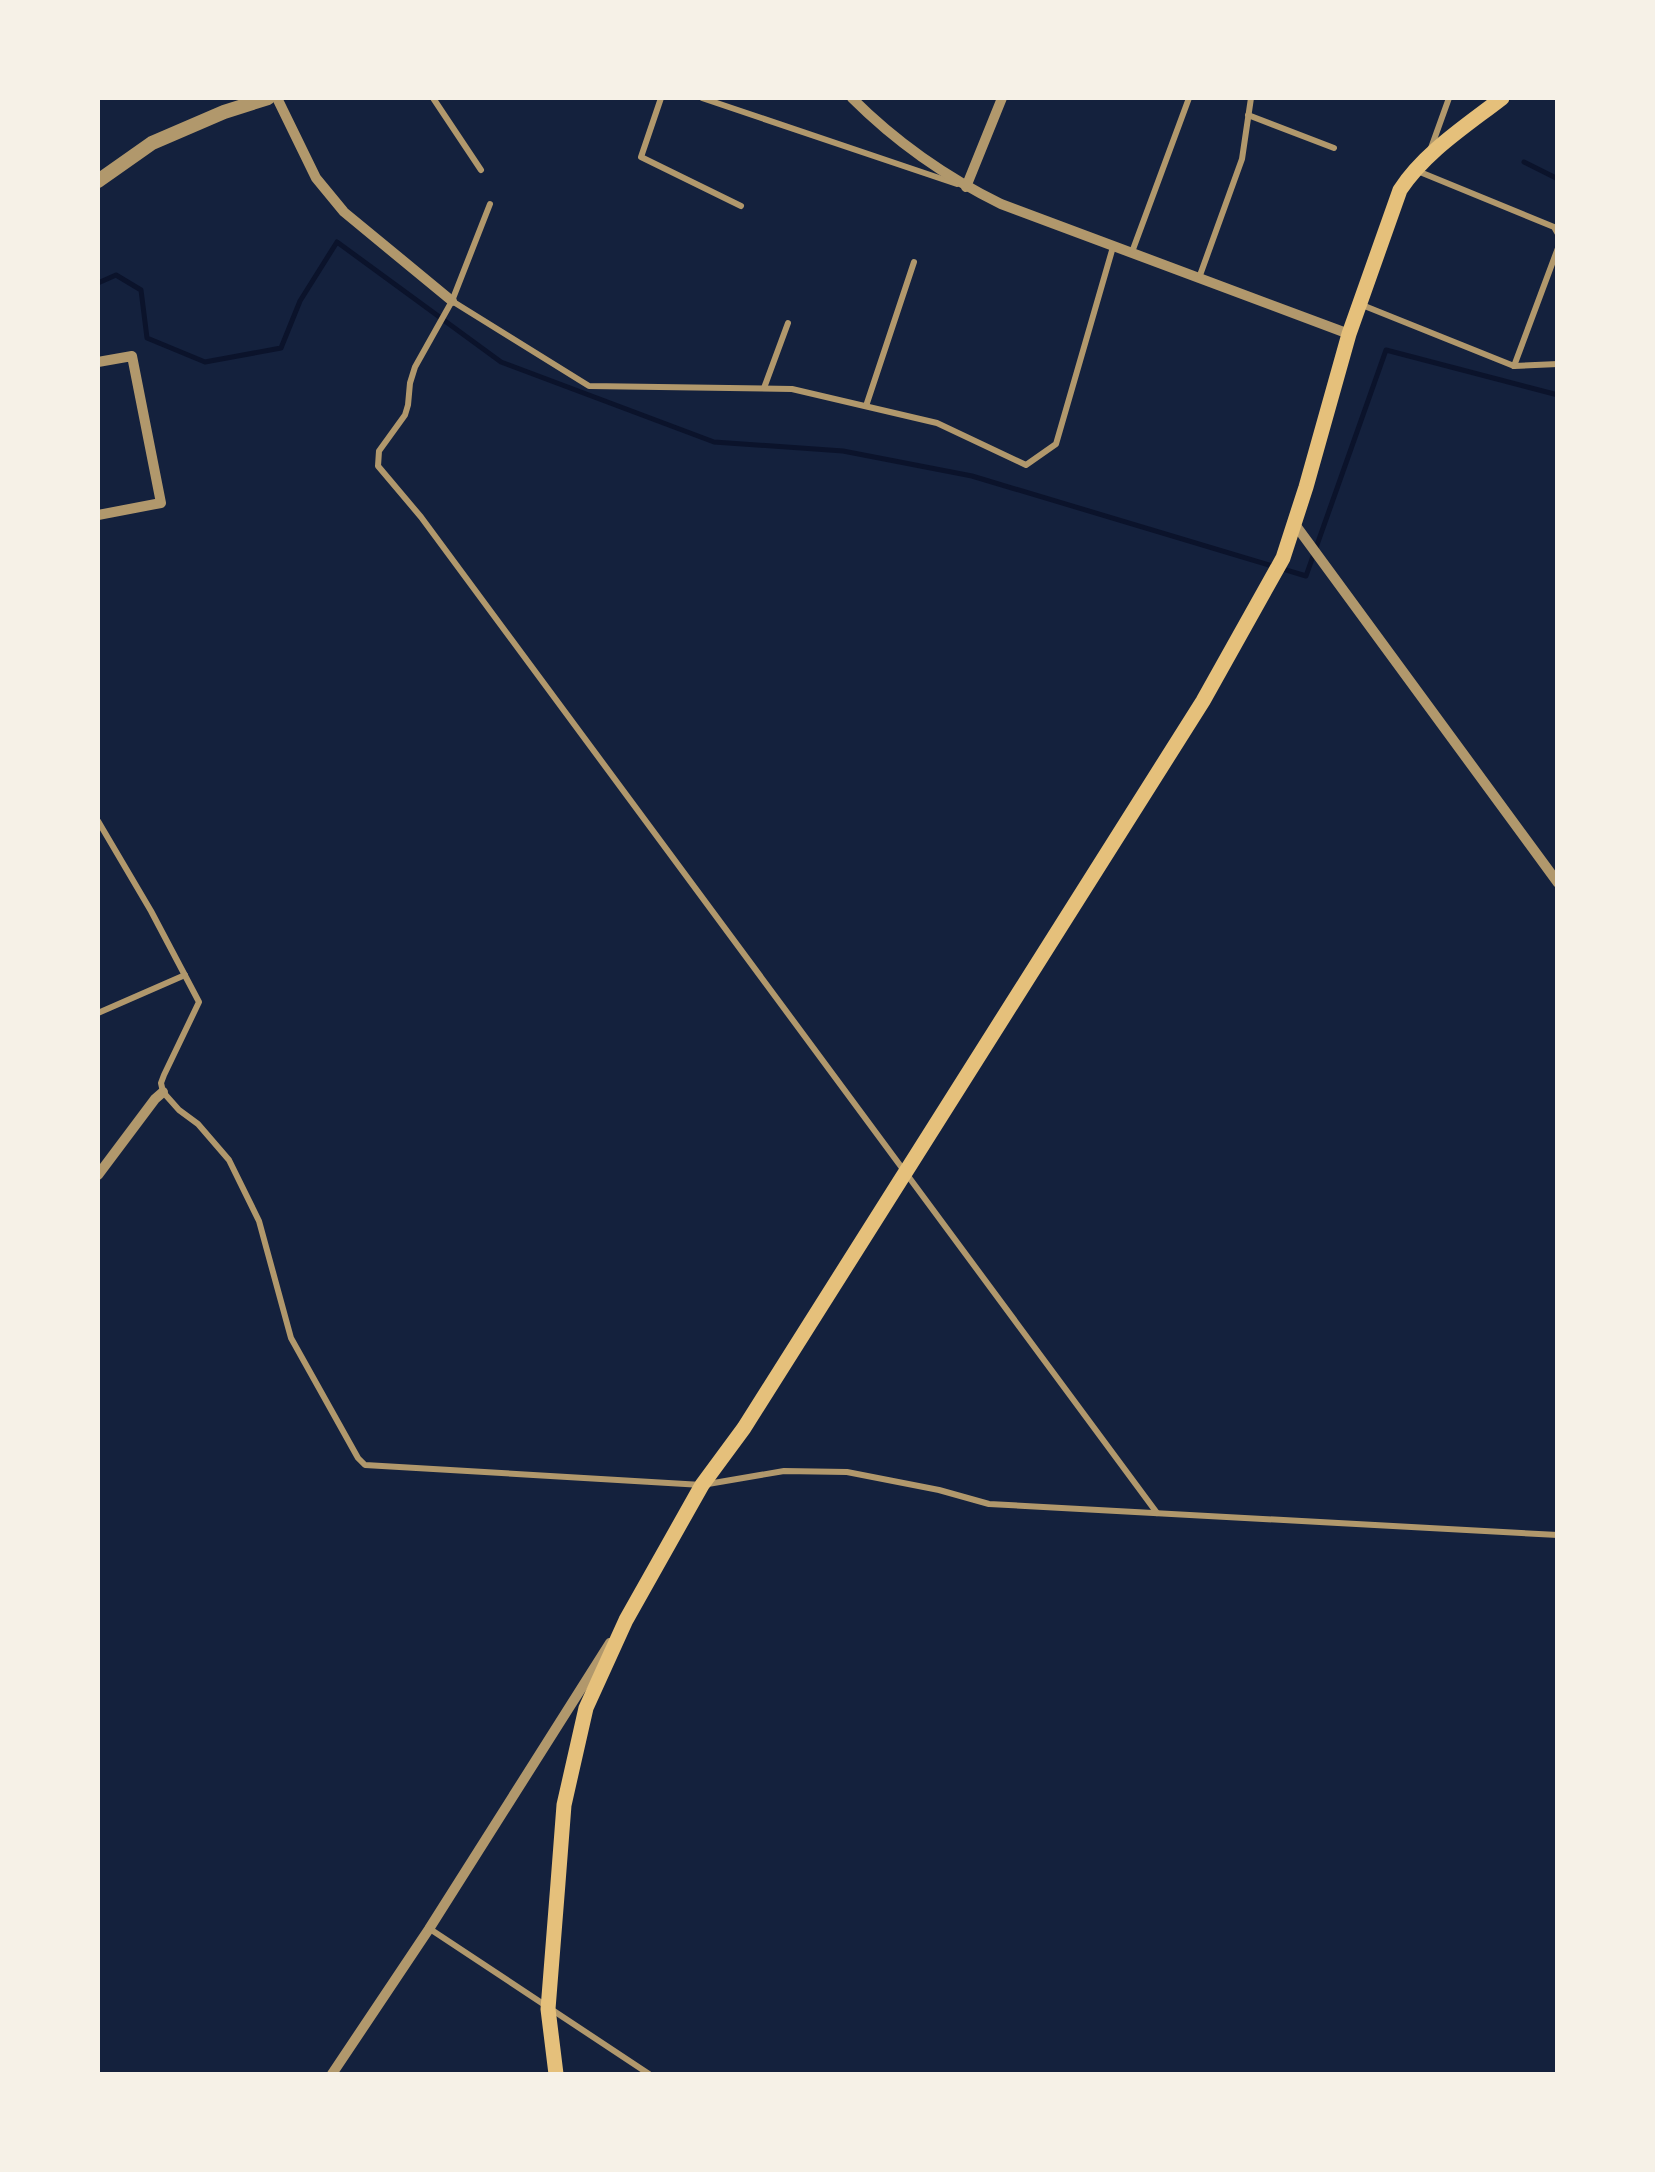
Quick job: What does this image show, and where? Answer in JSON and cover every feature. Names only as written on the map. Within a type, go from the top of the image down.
[{"type":"main road","points":[[556,2074],[548,2009],[564,1806],[586,1708],[626,1620],[702,1485],[744,1428],[1203,701],[1282,558],[1349,334],[1400,190],[1428,156],[1502,98]]},
{"type":"street","points":[[276,98],[316,178],[344,212],[452,300]]},
{"type":"street","points":[[852,98],[880,126],[966,187],[1000,204],[1349,334]]},
{"type":"street","points":[[966,187],[1002,98]]},
{"type":"street","points":[[98,181],[152,142],[258,99]]},
{"type":"street","points":[[98,362],[132,356],[161,503],[98,515]]},
{"type":"street","points":[[1294,523],[1558,883]]},
{"type":"street","points":[[98,1176],[163,1092]]},
{"type":"street","points":[[332,2074],[626,1620]]},
{"type":"lane","points":[[433,98],[481,170]]},
{"type":"lane","points":[[661,98],[642,157],[741,206]]},
{"type":"lane","points":[[702,98],[966,187]]},
{"type":"lane","points":[[1132,253],[1189,98]]},
{"type":"lane","points":[[1200,278],[1242,158],[1251,98]]},
{"type":"lane","points":[[1428,156],[1448,98]]},
{"type":"lane","points":[[1248,115],[1334,148]]},
{"type":"lane","points":[[1413,170],[1554,227],[1558,234]]},
{"type":"lane","points":[[490,204],[452,300],[414,368],[405,415],[379,451],[378,466],[421,516],[1157,1513]]},
{"type":"lane","points":[[452,300],[589,386],[792,389],[937,423],[1026,465],[1056,444],[1113,246]]},
{"type":"lane","points":[[1514,366],[1558,248]]},
{"type":"lane","points":[[866,406],[914,262]]},
{"type":"lane","points":[[1360,304],[1514,366],[1558,364]]},
{"type":"lane","points":[[764,388],[788,323]]},
{"type":"lane","points":[[98,821],[199,1002],[161,1083],[163,1092],[229,1160],[259,1221],[291,1338],[358,1458],[366,1465],[702,1485],[784,1471],[847,1472],[990,1504],[1558,1535]]},
{"type":"lane","points":[[98,1013],[185,976]]},
{"type":"lane","points":[[429,1929],[648,2074]]},
{"type":"waterway","points":[[1524,162],[1558,179]]},
{"type":"waterway","points":[[98,283],[116,275],[141,290],[147,338],[205,362],[281,348],[300,301],[337,242],[501,362],[714,442],[843,451],[972,476],[1306,576],[1386,350],[1558,395]]}]
